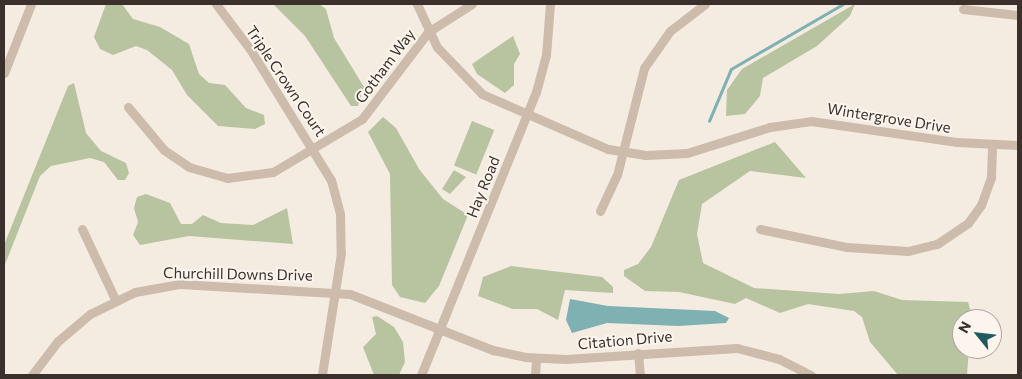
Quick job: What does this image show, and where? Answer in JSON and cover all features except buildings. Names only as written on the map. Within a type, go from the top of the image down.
[{"type":"street","points":[[4,74],[31,4]]},
{"type":"street","name":"Triple Crown Court","points":[[216,4],[315,149],[331,180],[340,214],[336,291],[322,375]]},
{"type":"street","name":"Wintergrove Drive","points":[[417,4],[428,32],[469,84],[527,116],[622,152],[688,153],[770,127],[811,121],[992,146],[1018,144]]},
{"type":"street","points":[[428,32],[472,4]]},
{"type":"street","name":"Hay Road","points":[[421,375],[527,116],[546,55],[550,4]]},
{"type":"street","points":[[600,211],[622,152],[633,97],[651,55],[670,31],[704,4]]},
{"type":"street","points":[[963,9],[1018,16]]},
{"type":"street","name":"Gotham Way","points":[[128,107],[171,156],[213,176],[258,176],[315,149],[375,106],[428,32]]},
{"type":"street","points":[[760,229],[848,248],[908,251],[937,244],[957,233],[981,205],[991,177],[992,146]]},
{"type":"street","points":[[82,229],[115,299]]},
{"type":"street","name":"Churchill Downs Drive","points":[[32,375],[75,325],[115,299],[180,284],[336,291],[440,328]]},
{"type":"street","name":"Citation Drive","points":[[440,328],[493,350],[536,358],[736,348],[779,359],[812,375]]},
{"type":"street","points":[[638,353],[640,375]]},
{"type":"street","points":[[535,375],[536,358]]},
{"type":"green space","points":[[106,4],[122,4],[133,19],[160,27],[189,44],[199,74],[209,83],[225,85],[246,108],[264,115],[265,124],[255,129],[218,126],[187,95],[172,70],[147,50],[136,46],[113,55],[100,49],[94,37]]},
{"type":"green space","points":[[273,4],[319,4],[326,9],[334,38],[364,87],[358,106],[351,106],[305,36]]},
{"type":"green space","points":[[855,4],[850,16],[817,46],[763,78],[760,96],[745,114],[726,116],[727,90],[742,69]]},
{"type":"green space","points":[[513,36],[520,54],[514,64],[514,85],[505,93],[477,74],[472,64]]},
{"type":"green space","points":[[74,83],[86,133],[101,151],[126,163],[129,173],[125,180],[118,180],[104,162],[90,158],[51,166],[40,176],[4,267],[4,245],[68,86]]},
{"type":"green space","points":[[383,117],[396,128],[419,169],[443,199],[468,215],[439,286],[425,303],[400,297],[392,285],[390,174],[368,132]]},
{"type":"green space","points":[[472,121],[494,130],[476,174],[454,166]]},
{"type":"green space","points":[[775,142],[806,178],[750,171],[702,204],[697,234],[703,263],[754,288],[839,294],[874,291],[902,300],[968,302],[970,309],[952,309],[952,359],[968,359],[967,375],[898,375],[870,342],[862,317],[854,311],[808,304],[780,313],[746,298],[735,304],[679,292],[645,291],[624,276],[624,270],[638,264],[651,247],[679,180]]},
{"type":"green space","points":[[454,170],[466,177],[450,194],[442,189]]},
{"type":"green space","points":[[146,194],[170,203],[181,224],[192,224],[203,215],[221,223],[253,225],[287,208],[293,244],[189,236],[140,245],[133,235],[138,222],[134,208],[137,197]]},
{"type":"green space","points":[[511,266],[602,277],[613,287],[613,293],[565,290],[558,320],[537,309],[513,309],[478,296],[483,277]]},
{"type":"green space","points":[[377,316],[394,327],[403,342],[405,362],[399,375],[374,375],[363,347],[376,334],[372,317]]},
{"type":"water","points":[[570,299],[608,306],[715,311],[729,318],[726,323],[678,326],[607,323],[572,333],[566,320]]},
{"type":"waterway","points":[[709,121],[731,69],[843,4]]}]
